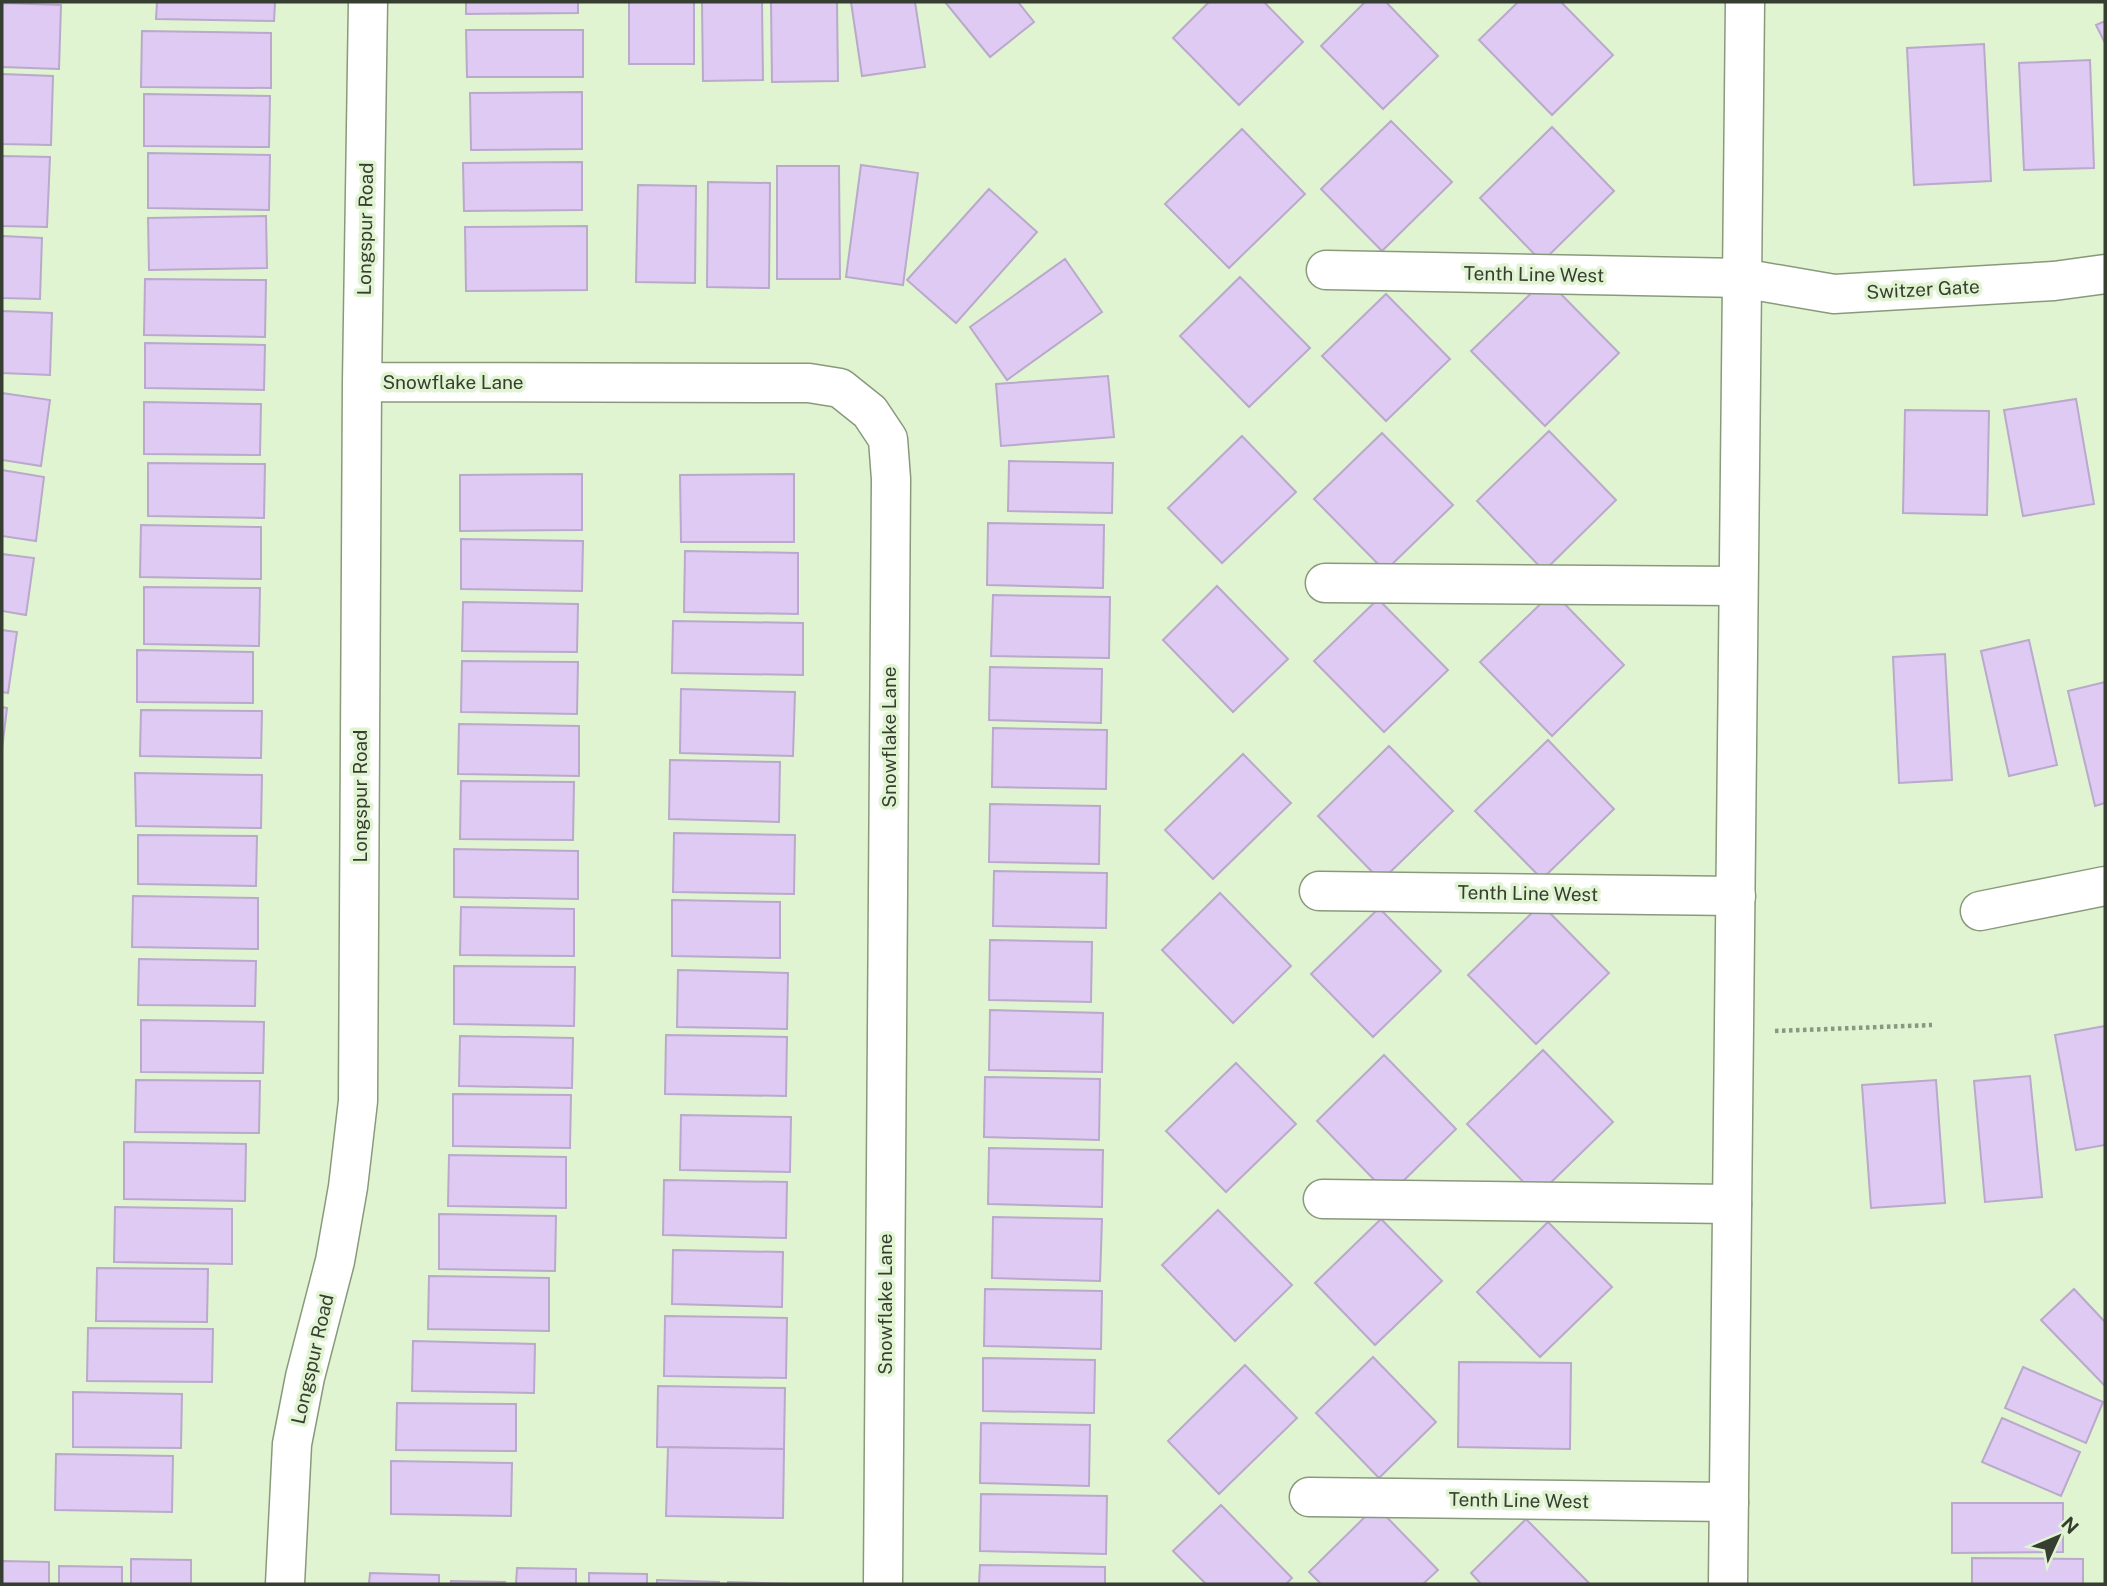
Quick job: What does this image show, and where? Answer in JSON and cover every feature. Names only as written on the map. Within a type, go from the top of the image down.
[{"type":"street","name":"Longspur Road","points":[[285,1584],[292,1444],[305,1377],[335,1261],[348,1187],[358,1101],[362,382],[368,2]]},
{"type":"street","points":[[1728,1584],[1745,2]]},
{"type":"street","name":"Tenth Line West","points":[[1326,270],[1741,278]]},
{"type":"street","name":"Switzer Gate","points":[[1741,278],[1834,295],[2054,281],[2105,274]]},
{"type":"street","name":"Snowflake Lane","points":[[362,382],[809,383],[840,388],[870,412],[888,439],[891,493],[883,1584]]},
{"type":"street","points":[[1325,583],[1738,586]]},
{"type":"street","points":[[1980,911],[2105,887]]},
{"type":"street","name":"Tenth Line West","points":[[1319,891],[1736,896]]},
{"type":"street","points":[[1323,1199],[1732,1203]]},
{"type":"street","name":"Tenth Line West","points":[[1309,1497],[1729,1502]]},
{"type":"path","points":[[1774,1031],[1933,1025]]},
{"type":"building","points":[[157,2],[275,2],[274,21],[156,19]]},
{"type":"building","points":[[466,2],[578,2],[578,13],[466,14]]},
{"type":"building","points":[[629,2],[694,2],[694,64],[629,64]]},
{"type":"building","points":[[702,2],[762,2],[763,80],[703,81]]},
{"type":"building","points":[[771,2],[837,2],[838,81],[772,82]]},
{"type":"building","points":[[851,2],[915,2],[925,67],[862,76]]},
{"type":"building","points":[[945,2],[1018,2],[1034,22],[990,57]]},
{"type":"building","points":[[1209,2],[1264,2],[1303,42],[1239,105],[1173,38]]},
{"type":"building","points":[[1365,2],[1386,2],[1438,56],[1383,109],[1321,46]]},
{"type":"building","points":[[1518,2],[1561,2],[1613,55],[1552,115],[1479,40]]},
{"type":"building","points":[[2,3],[61,5],[59,69],[2,67]]},
{"type":"building","points":[[2105,21],[2105,43],[2096,25]]},
{"type":"building","points":[[466,30],[583,30],[583,77],[467,77]]},
{"type":"building","points":[[142,31],[271,33],[271,88],[141,87]]},
{"type":"building","points":[[1984,44],[1991,181],[1914,185],[1907,48]]},
{"type":"building","points":[[2090,60],[2094,168],[2024,170],[2019,63]]},
{"type":"building","points":[[2,74],[53,76],[51,145],[2,144]]},
{"type":"building","points":[[582,92],[582,149],[471,150],[470,93]]},
{"type":"building","points":[[144,94],[270,96],[269,147],[144,146]]},
{"type":"building","points":[[1391,121],[1452,182],[1382,251],[1321,189]]},
{"type":"building","points":[[1552,127],[1614,191],[1542,262],[1480,198]]},
{"type":"building","points":[[1242,129],[1305,194],[1229,268],[1165,204]]},
{"type":"building","points":[[148,153],[270,155],[269,210],[148,208]]},
{"type":"building","points":[[2,156],[50,157],[47,227],[2,226]]},
{"type":"building","points":[[582,162],[582,210],[464,211],[463,163]]},
{"type":"building","points":[[861,165],[918,173],[903,285],[846,277]]},
{"type":"building","points":[[777,166],[839,166],[840,279],[777,279]]},
{"type":"building","points":[[708,182],[770,183],[769,288],[707,287]]},
{"type":"building","points":[[638,185],[696,186],[695,283],[636,282]]},
{"type":"building","points":[[989,189],[1037,232],[956,323],[907,280]]},
{"type":"building","points":[[266,216],[267,268],[149,270],[148,218]]},
{"type":"building","points":[[587,226],[587,290],[466,291],[465,227]]},
{"type":"building","points":[[2,236],[42,238],[40,299],[2,298]]},
{"type":"building","points":[[1065,259],[1102,312],[1007,380],[970,327]]},
{"type":"building","points":[[1240,277],[1310,348],[1249,407],[1180,336]]},
{"type":"building","points":[[145,279],[266,280],[265,337],[144,335]]},
{"type":"building","points":[[1546,279],[1619,353],[1545,426],[1471,351]]},
{"type":"building","points":[[1386,294],[1450,359],[1386,421],[1322,356]]},
{"type":"building","points":[[2,311],[52,313],[50,375],[2,373]]},
{"type":"building","points":[[145,343],[265,345],[264,390],[145,388]]},
{"type":"building","points":[[1108,376],[1114,437],[1001,446],[996,384]]},
{"type":"building","points":[[2,393],[50,400],[41,466],[2,460]]},
{"type":"building","points":[[2076,399],[2094,504],[2023,516],[2004,410]]},
{"type":"building","points":[[144,402],[261,404],[260,455],[144,454]]},
{"type":"building","points":[[1905,410],[1989,411],[1987,515],[1903,513]]},
{"type":"building","points":[[1549,431],[1616,500],[1544,571],[1477,501]]},
{"type":"building","points":[[1382,433],[1453,505],[1385,571],[1314,499]]},
{"type":"building","points":[[1242,436],[1296,492],[1222,563],[1168,508]]},
{"type":"building","points":[[1009,461],[1113,463],[1112,513],[1008,511]]},
{"type":"building","points":[[148,463],[265,464],[264,518],[148,516]]},
{"type":"building","points":[[2,470],[44,477],[36,541],[2,536]]},
{"type":"building","points":[[582,474],[582,530],[460,531],[460,475]]},
{"type":"building","points":[[794,474],[794,542],[681,542],[680,475]]},
{"type":"building","points":[[988,523],[1104,525],[1103,588],[987,585]]},
{"type":"building","points":[[141,525],[261,527],[261,579],[140,577]]},
{"type":"building","points":[[461,539],[583,541],[582,591],[461,589]]},
{"type":"building","points":[[685,551],[798,553],[798,614],[684,612]]},
{"type":"building","points":[[2,554],[34,558],[26,615],[2,611]]},
{"type":"building","points":[[1217,586],[1288,659],[1233,712],[1163,640]]},
{"type":"building","points":[[144,587],[260,588],[259,646],[144,644]]},
{"type":"building","points":[[1553,592],[1624,665],[1552,736],[1480,662]]},
{"type":"building","points":[[993,595],[1110,597],[1109,658],[991,656]]},
{"type":"building","points":[[1378,599],[1448,670],[1384,732],[1314,661]]},
{"type":"building","points":[[463,602],[578,604],[577,652],[462,651]]},
{"type":"building","points":[[673,621],[803,623],[803,675],[672,673]]},
{"type":"building","points":[[2,630],[17,632],[8,693],[2,692]]},
{"type":"building","points":[[2029,640],[2057,765],[2009,776],[1981,651]]},
{"type":"building","points":[[137,650],[253,652],[253,703],[137,702]]},
{"type":"building","points":[[1945,654],[1952,780],[1899,783],[1893,657]]},
{"type":"building","points":[[462,661],[578,662],[577,714],[461,712]]},
{"type":"building","points":[[990,667],[1102,669],[1101,723],[989,720]]},
{"type":"building","points":[[2105,682],[2105,803],[2095,806],[2068,691]]},
{"type":"building","points":[[681,689],[795,692],[793,756],[680,753]]},
{"type":"building","points":[[2,707],[7,708],[2,749]]},
{"type":"building","points":[[141,710],[262,711],[261,758],[140,756]]},
{"type":"building","points":[[459,724],[579,726],[579,776],[458,774]]},
{"type":"building","points":[[993,728],[1107,730],[1106,789],[992,787]]},
{"type":"building","points":[[1548,740],[1614,809],[1542,879],[1475,811]]},
{"type":"building","points":[[1389,746],[1453,811],[1381,881],[1318,816]]},
{"type":"building","points":[[1243,754],[1291,803],[1213,879],[1165,830]]},
{"type":"building","points":[[670,760],[780,762],[779,822],[669,819]]},
{"type":"building","points":[[135,773],[262,775],[261,828],[136,826]]},
{"type":"building","points":[[461,781],[574,782],[573,840],[460,839]]},
{"type":"building","points":[[990,804],[1100,806],[1099,864],[989,862]]},
{"type":"building","points":[[674,833],[795,835],[794,894],[673,892]]},
{"type":"building","points":[[138,835],[257,836],[256,886],[138,884]]},
{"type":"building","points":[[454,849],[578,851],[578,899],[454,897]]},
{"type":"building","points":[[994,871],[1107,873],[1106,928],[993,926]]},
{"type":"building","points":[[1220,893],[1291,966],[1233,1023],[1162,950]]},
{"type":"building","points":[[133,896],[258,898],[258,949],[132,947]]},
{"type":"building","points":[[672,900],[780,902],[780,958],[672,956]]},
{"type":"building","points":[[1541,904],[1609,973],[1536,1044],[1468,975]]},
{"type":"building","points":[[461,907],[574,909],[574,956],[460,955]]},
{"type":"building","points":[[1379,908],[1441,971],[1373,1037],[1311,974]]},
{"type":"building","points":[[990,940],[1092,942],[1091,1002],[989,1000]]},
{"type":"building","points":[[139,959],[256,961],[255,1006],[138,1005]]},
{"type":"building","points":[[454,966],[575,967],[574,1026],[454,1024]]},
{"type":"building","points":[[678,970],[788,973],[787,1029],[677,1027]]},
{"type":"building","points":[[990,1010],[1103,1013],[1102,1072],[989,1070]]},
{"type":"building","points":[[141,1020],[264,1022],[263,1073],[141,1072]]},
{"type":"building","points":[[2105,1026],[2105,1145],[2076,1150],[2055,1035]]},
{"type":"building","points":[[666,1035],[787,1037],[786,1096],[665,1094]]},
{"type":"building","points":[[460,1036],[573,1038],[572,1088],[459,1086]]},
{"type":"building","points":[[1543,1050],[1613,1122],[1537,1196],[1467,1124]]},
{"type":"building","points":[[1384,1055],[1456,1129],[1389,1195],[1317,1121]]},
{"type":"building","points":[[1236,1063],[1296,1124],[1226,1192],[1166,1131]]},
{"type":"building","points":[[2030,1076],[2042,1197],[1985,1202],[1974,1081]]},
{"type":"building","points":[[985,1077],[1100,1079],[1099,1140],[984,1137]]},
{"type":"building","points":[[136,1080],[260,1081],[259,1133],[135,1132]]},
{"type":"building","points":[[1936,1080],[1945,1203],[1871,1208],[1862,1085]]},
{"type":"building","points":[[453,1094],[571,1095],[570,1148],[453,1146]]},
{"type":"building","points":[[681,1115],[791,1117],[790,1172],[680,1170]]},
{"type":"building","points":[[124,1142],[246,1144],[245,1201],[124,1199]]},
{"type":"building","points":[[989,1148],[1103,1150],[1102,1207],[988,1204]]},
{"type":"building","points":[[449,1155],[566,1157],[566,1208],[448,1206]]},
{"type":"building","points":[[664,1180],[787,1182],[786,1238],[663,1235]]},
{"type":"building","points":[[115,1207],[232,1209],[232,1264],[114,1262]]},
{"type":"building","points":[[1218,1210],[1292,1285],[1235,1341],[1162,1265]]},
{"type":"building","points":[[439,1214],[556,1216],[555,1271],[439,1269]]},
{"type":"building","points":[[993,1217],[1102,1219],[1100,1281],[992,1278]]},
{"type":"building","points":[[1381,1219],[1442,1281],[1375,1345],[1315,1283]]},
{"type":"building","points":[[1548,1222],[1612,1287],[1540,1357],[1477,1292]]},
{"type":"building","points":[[673,1250],[783,1252],[782,1307],[672,1304]]},
{"type":"building","points":[[97,1268],[208,1269],[207,1322],[96,1321]]},
{"type":"building","points":[[429,1276],[549,1278],[549,1331],[428,1329]]},
{"type":"building","points":[[985,1289],[1102,1291],[1101,1349],[984,1346]]},
{"type":"building","points":[[2074,1289],[2105,1322],[2105,1386],[2041,1320]]},
{"type":"building","points":[[665,1316],[787,1318],[786,1378],[664,1376]]},
{"type":"building","points":[[88,1328],[213,1329],[212,1382],[87,1381]]},
{"type":"building","points":[[413,1341],[535,1344],[534,1393],[412,1391]]},
{"type":"building","points":[[1373,1357],[1436,1422],[1379,1478],[1316,1413]]},
{"type":"building","points":[[983,1358],[1095,1360],[1094,1413],[983,1411]]},
{"type":"building","points":[[1459,1362],[1571,1363],[1570,1449],[1458,1447]]},
{"type":"building","points":[[1245,1365],[1297,1418],[1219,1494],[1168,1441]]},
{"type":"building","points":[[2023,1367],[2103,1402],[2086,1443],[2005,1408]]},
{"type":"building","points":[[658,1386],[785,1388],[784,1449],[657,1447]]},
{"type":"building","points":[[73,1392],[182,1394],[181,1448],[73,1447]]},
{"type":"building","points":[[397,1403],[516,1404],[516,1451],[396,1450]]},
{"type":"building","points":[[2002,1418],[2080,1452],[2061,1496],[1982,1462]]},
{"type":"building","points":[[981,1423],[1090,1425],[1089,1486],[980,1483]]},
{"type":"building","points":[[668,1447],[784,1449],[783,1518],[666,1516]]},
{"type":"building","points":[[56,1454],[173,1456],[172,1512],[55,1510]]},
{"type":"building","points":[[391,1461],[512,1463],[511,1516],[391,1514]]},
{"type":"building","points":[[981,1494],[1107,1496],[1106,1554],[980,1551]]},
{"type":"building","points":[[1952,1503],[2063,1503],[2063,1552],[1952,1553]]},
{"type":"building","points":[[1221,1505],[1292,1578],[1286,1584],[1206,1584],[1173,1551]]},
{"type":"building","points":[[1376,1506],[1438,1570],[1423,1584],[1321,1584],[1309,1572]]},
{"type":"building","points":[[1526,1519],[1588,1584],[1481,1584],[1471,1573]]},
{"type":"building","points":[[1972,1558],[2083,1559],[2083,1584],[1972,1584]]},
{"type":"building","points":[[131,1559],[191,1560],[191,1584],[131,1584]]},
{"type":"building","points":[[2,1561],[49,1562],[49,1584],[2,1584]]},
{"type":"building","points":[[980,1565],[1105,1567],[1105,1584],[979,1584]]},
{"type":"building","points":[[59,1566],[122,1567],[122,1584],[59,1584]]},
{"type":"building","points":[[517,1568],[576,1569],[576,1584],[516,1584]]},
{"type":"building","points":[[370,1573],[439,1575],[439,1584],[369,1584]]},
{"type":"building","points":[[589,1573],[647,1574],[647,1584],[589,1584]]},
{"type":"building","points":[[657,1580],[719,1582],[719,1584],[657,1584]]},
{"type":"building","points":[[451,1581],[505,1582],[451,1584]]},
{"type":"building","points":[[728,1582],[793,1584],[728,1584]]}]
